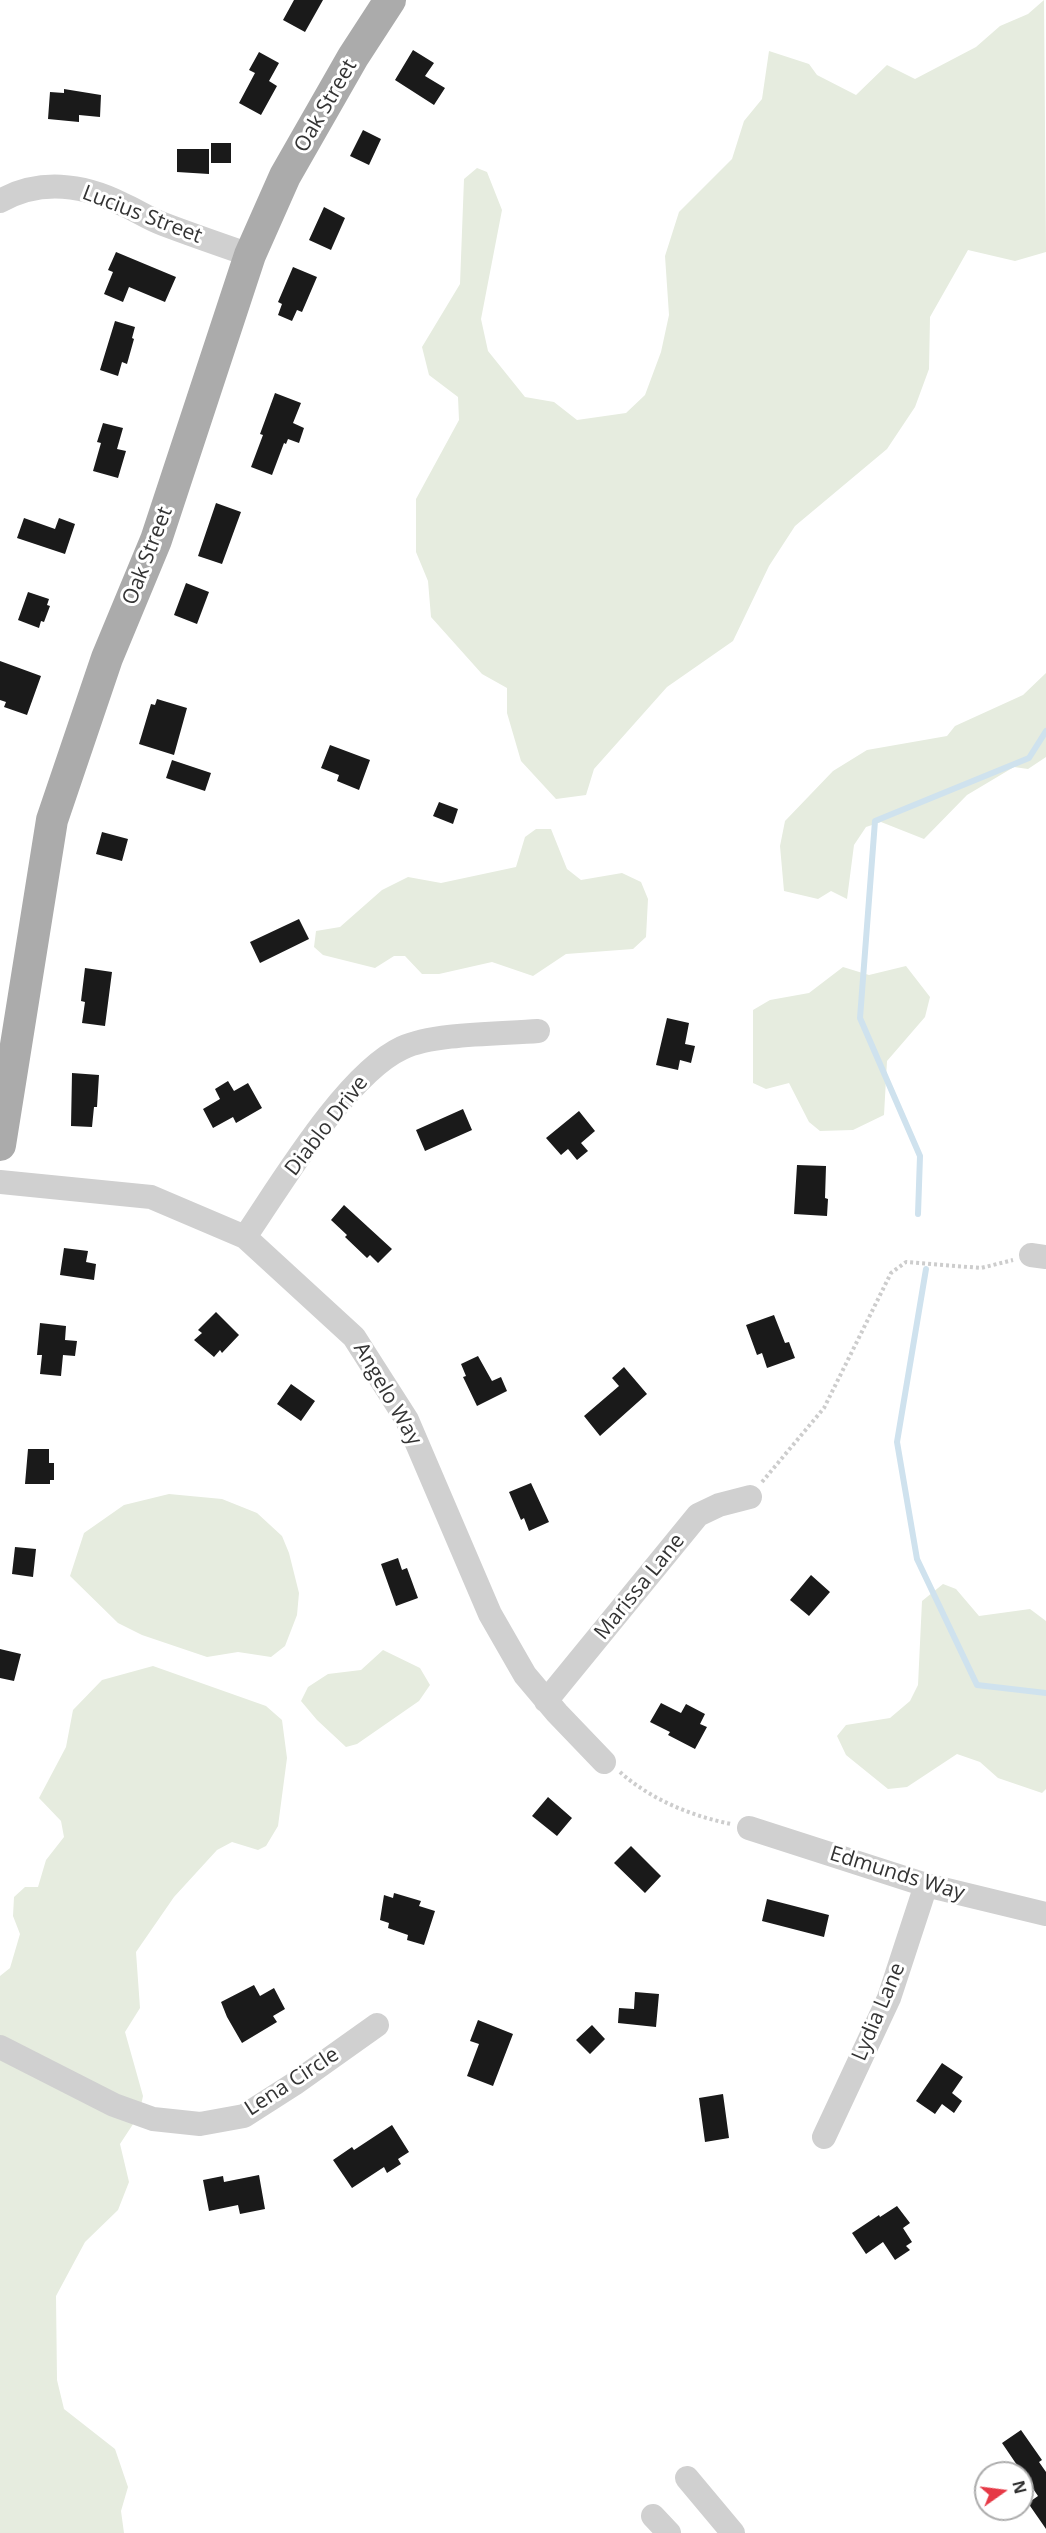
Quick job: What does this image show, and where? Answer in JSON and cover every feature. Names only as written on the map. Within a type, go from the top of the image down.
[{"type":"main road","name":"Oak Street","points":[[0,1145],[52,820],[107,658],[156,540],[250,255],[285,176],[353,57],[390,0]]},
{"type":"street","name":"Lucius Street","points":[[0,201],[17,192],[38,186],[61,186],[88,191],[120,202],[161,224],[250,255]]},
{"type":"street","name":"Diablo Drive","points":[[245,1237],[316,1132],[366,1074],[402,1048],[442,1038],[538,1031]]},
{"type":"street","name":"Angelo Way","points":[[0,1182],[151,1197],[245,1237],[354,1337],[407,1420],[490,1614],[525,1675],[546,1701],[604,1762]]},
{"type":"street","name":"Marissa Lane","points":[[546,1701],[698,1515],[719,1505],[750,1497]]},
{"type":"street","name":"Edmunds Way","points":[[749,1828],[926,1885],[1046,1914]]},
{"type":"street","name":"Lydia Lane","points":[[824,2137],[889,1998],[926,1885]]},
{"type":"street","name":"Lena Circle","points":[[0,2048],[114,2104],[153,2119],[200,2124],[244,2116],[294,2084],[377,2025]]},
{"type":"street","points":[[687,2478],[733,2533]]},
{"type":"path","points":[[750,1497],[824,1408],[891,1273],[906,1262],[981,1268],[1039,1256]]},
{"type":"path","points":[[604,1762],[638,1786],[689,1814],[749,1828]]},
{"type":"shaded area","points":[[1044,0],[1046,252],[1015,261],[968,250],[930,317],[929,369],[915,407],[887,449],[795,526],[769,566],[733,641],[667,687],[594,769],[586,795],[556,799],[521,761],[507,713],[507,688],[482,674],[431,617],[428,581],[416,552],[416,499],[459,420],[458,397],[429,375],[422,347],[460,284],[464,179],[477,168],[487,172],[502,210],[481,319],[488,351],[525,397],[554,402],[577,420],[626,413],[645,395],[661,352],[669,315],[665,256],[679,212],[732,159],[744,121],[762,99],[769,51],[809,64],[817,75],[856,95],[887,65],[915,79],[976,47],[1000,26],[1028,14]]},
{"type":"shaded area","points":[[1046,673],[1046,757],[1028,769],[1014,767],[967,795],[924,839],[881,822],[866,827],[854,845],[847,899],[831,891],[818,899],[784,891],[780,846],[785,821],[833,771],[867,750],[947,736],[955,726],[1023,695]]},
{"type":"shaded area","points":[[536,829],[551,829],[567,869],[581,880],[622,873],[641,882],[648,899],[646,937],[633,949],[566,954],[533,976],[492,962],[439,974],[422,974],[405,956],[394,956],[375,968],[323,955],[314,947],[316,931],[340,927],[382,890],[408,877],[441,883],[516,867],[525,837]]},
{"type":"shaded area","points":[[906,966],[930,997],[925,1017],[887,1061],[884,1115],[853,1130],[820,1131],[809,1122],[789,1083],[766,1089],[753,1083],[753,1010],[770,1000],[809,993],[843,967],[869,975]]},
{"type":"shaded area","points":[[169,1494],[222,1499],[257,1513],[282,1536],[289,1553],[299,1593],[297,1615],[285,1646],[271,1657],[238,1652],[207,1657],[142,1635],[118,1623],[70,1576],[84,1533],[124,1505]]},
{"type":"shaded area","points":[[943,1584],[956,1589],[979,1616],[1030,1609],[1046,1621],[1046,1789],[1042,1793],[998,1778],[980,1762],[957,1754],[907,1787],[888,1789],[846,1755],[837,1736],[846,1725],[890,1718],[910,1701],[918,1685],[922,1601]]},
{"type":"shaded area","points":[[383,1650],[420,1668],[430,1685],[419,1701],[357,1744],[346,1747],[317,1720],[301,1701],[308,1687],[328,1674],[361,1670]]},
{"type":"shaded area","points":[[153,1666],[266,1706],[282,1720],[287,1758],[278,1826],[266,1846],[258,1850],[232,1842],[217,1850],[174,1897],[136,1952],[140,2008],[125,2032],[143,2096],[139,2115],[120,2144],[129,2182],[118,2210],[85,2242],[56,2296],[57,2380],[64,2409],[115,2449],[128,2487],[121,2511],[124,2533],[0,2533],[0,1976],[10,1968],[20,1934],[13,1916],[14,1897],[25,1887],[38,1887],[46,1860],[64,1837],[61,1821],[39,1798],[66,1747],[73,1710],[102,1680]]},
{"type":"building","points":[[294,0],[323,0],[305,32],[283,20]]},
{"type":"building","points":[[413,50],[434,63],[425,76],[445,88],[434,105],[395,80]]},
{"type":"building","points":[[259,52],[279,63],[269,81],[277,86],[261,115],[239,103],[255,73],[249,70]]},
{"type":"building","points":[[64,89],[101,95],[100,117],[79,115],[79,122],[48,119],[50,92],[64,93]]},
{"type":"building","points":[[363,130],[381,139],[369,165],[350,156]]},
{"type":"building","points":[[211,143],[231,143],[231,163],[211,163]]},
{"type":"building","points":[[177,149],[209,149],[209,174],[177,172]]},
{"type":"building","points":[[324,207],[345,218],[331,250],[309,240]]},
{"type":"building","points":[[116,252],[176,277],[165,302],[129,287],[123,302],[104,294],[113,272],[108,270]]},
{"type":"building","points":[[293,267],[317,277],[302,312],[297,310],[292,321],[278,315],[282,304],[278,302]]},
{"type":"building","points":[[115,321],[135,327],[127,364],[122,362],[118,376],[100,370]]},
{"type":"building","points":[[275,393],[301,403],[293,423],[304,428],[299,443],[288,439],[286,444],[284,443],[272,475],[251,467]]},
{"type":"building","points":[[103,423],[123,428],[117,449],[126,451],[118,478],[93,471],[101,443],[97,442]]},
{"type":"building","points":[[216,503],[241,512],[222,564],[198,556]]},
{"type":"building","points":[[24,518],[55,529],[59,518],[75,524],[65,554],[17,538]]},
{"type":"building","points":[[186,583],[209,592],[197,624],[174,615]]},
{"type":"building","points":[[28,592],[49,599],[47,605],[50,606],[39,628],[18,620]]},
{"type":"building","points":[[0,661],[41,676],[27,715],[4,707],[6,702],[0,700]]},
{"type":"building","points":[[157,699],[187,708],[174,755],[139,744],[151,704],[155,705]]},
{"type":"building","points":[[330,745],[370,760],[359,790],[337,781],[339,775],[321,768]]},
{"type":"building","points":[[172,760],[211,773],[205,791],[166,778]]},
{"type":"building","points":[[439,802],[458,809],[453,824],[433,816]]},
{"type":"building","points":[[102,832],[128,839],[122,861],[96,854]]},
{"type":"building","points":[[299,919],[309,939],[260,963],[250,942]]},
{"type":"building","points":[[85,968],[112,972],[105,1026],[82,1023],[85,1002],[81,1001]]},
{"type":"building","points":[[667,1018],[689,1023],[685,1044],[695,1046],[691,1063],[680,1060],[678,1070],[656,1065]]},
{"type":"building","points":[[72,1073],[99,1075],[97,1107],[94,1107],[92,1127],[71,1126]]},
{"type":"building","points":[[228,1081],[234,1091],[248,1083],[262,1108],[236,1123],[233,1117],[213,1128],[203,1109],[220,1099],[215,1089]]},
{"type":"building","points":[[463,1109],[472,1130],[425,1151],[416,1130]]},
{"type":"building","points":[[579,1111],[595,1131],[581,1143],[588,1151],[577,1160],[568,1149],[561,1155],[546,1138]]},
{"type":"building","points":[[797,1165],[826,1166],[827,1216],[794,1214]]},
{"type":"building","points":[[344,1205],[392,1249],[378,1263],[370,1255],[367,1258],[331,1220]]},
{"type":"building","points":[[64,1248],[88,1251],[86,1262],[96,1264],[94,1280],[60,1275]]},
{"type":"building","points":[[216,1312],[239,1335],[222,1353],[220,1350],[214,1357],[194,1340],[202,1333],[198,1330]]},
{"type":"building","points":[[774,1315],[785,1343],[789,1342],[795,1358],[767,1368],[762,1353],[757,1355],[746,1325]]},
{"type":"building","points":[[40,1323],[66,1326],[65,1340],[77,1341],[75,1356],[63,1355],[61,1376],[40,1374],[42,1355],[37,1355]]},
{"type":"building","points":[[478,1356],[492,1381],[501,1377],[507,1391],[477,1406],[463,1377],[466,1376],[461,1364]]},
{"type":"building","points":[[624,1367],[647,1394],[600,1436],[584,1416],[619,1386],[612,1378]]},
{"type":"building","points":[[291,1384],[315,1401],[301,1421],[277,1404]]},
{"type":"building","points":[[28,1449],[49,1449],[49,1463],[54,1463],[54,1480],[50,1480],[50,1484],[25,1484]]},
{"type":"building","points":[[531,1483],[549,1522],[529,1531],[524,1518],[521,1520],[509,1492]]},
{"type":"building","points":[[15,1547],[36,1549],[33,1577],[12,1574]]},
{"type":"building","points":[[398,1558],[402,1570],[407,1568],[418,1598],[396,1606],[381,1564]]},
{"type":"building","points":[[811,1575],[830,1592],[809,1616],[790,1600]]},
{"type":"building","points":[[0,1649],[21,1654],[14,1681],[0,1678]]},
{"type":"building","points":[[661,1703],[681,1713],[686,1704],[705,1714],[700,1724],[707,1727],[695,1749],[668,1735],[670,1732],[650,1722]]},
{"type":"building","points":[[548,1797],[572,1818],[557,1836],[532,1816]]},
{"type":"building","points":[[631,1846],[661,1876],[645,1893],[614,1863]]},
{"type":"building","points":[[394,1893],[421,1901],[419,1906],[435,1911],[424,1945],[407,1940],[408,1935],[388,1928],[389,1923],[380,1920],[384,1895],[393,1898]]},
{"type":"building","points":[[767,1899],[829,1915],[824,1937],[762,1921]]},
{"type":"building","points":[[254,1985],[260,1996],[274,1988],[285,2009],[273,2016],[277,2022],[242,2043],[221,2002]]},
{"type":"building","points":[[635,1992],[659,1994],[656,2027],[618,2023],[619,2008],[634,2009]]},
{"type":"building","points":[[478,2020],[513,2034],[493,2086],[467,2076],[479,2044],[470,2041]]},
{"type":"building","points":[[592,2025],[605,2039],[590,2054],[576,2040]]},
{"type":"building","points":[[942,2063],[963,2077],[952,2093],[962,2101],[954,2113],[942,2104],[935,2114],[916,2101]]},
{"type":"building","points":[[723,2094],[729,2138],[705,2142],[699,2098]]},
{"type":"building","points":[[392,2125],[409,2152],[398,2159],[401,2164],[387,2173],[384,2167],[352,2188],[333,2160],[352,2147],[354,2150]]},
{"type":"building","points":[[259,2175],[265,2209],[240,2214],[238,2205],[209,2211],[203,2180],[223,2176],[224,2182]]},
{"type":"building","points":[[897,2206],[910,2223],[903,2228],[912,2242],[906,2246],[910,2250],[895,2260],[883,2242],[866,2254],[852,2233]]},
{"type":"building","points":[[1021,2430],[1042,2460],[1039,2462],[1046,2472],[1046,2529],[1034,2512],[1034,2499],[1038,2496],[1034,2490],[1034,2461],[1014,2461],[1002,2443]]},
{"type":"waterway","points":[[918,1214],[920,1156],[860,1018],[875,821],[1029,758],[1046,731]]},
{"type":"waterway","points":[[926,1269],[897,1442],[917,1559],[977,1685],[1046,1693]]}]
